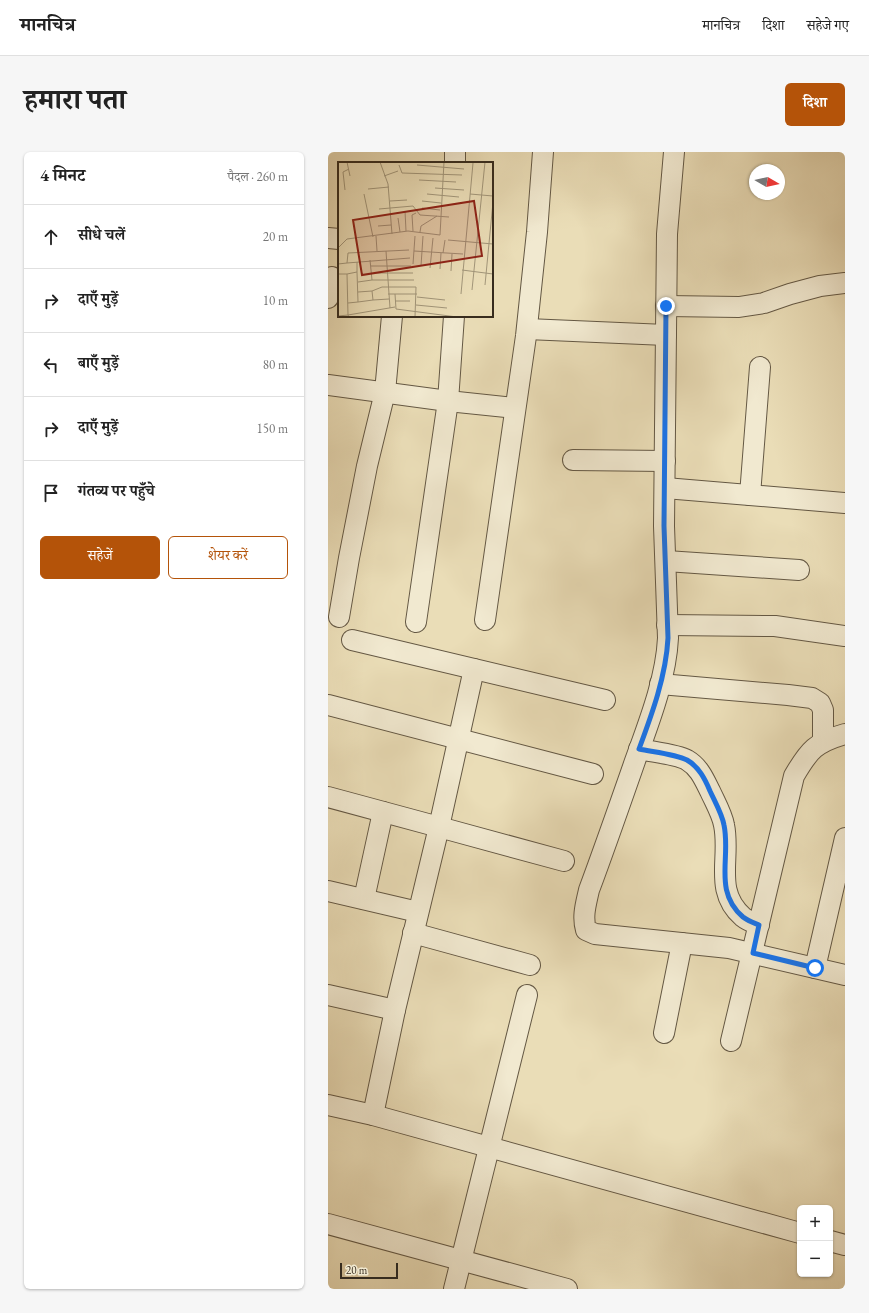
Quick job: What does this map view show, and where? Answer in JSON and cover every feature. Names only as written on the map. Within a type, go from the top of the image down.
[{"type":"street","points":[[486,620],[527,329],[537,232],[543,152]]},
{"type":"street","points":[[674,152],[667,234],[665,461],[668,625],[667,654],[660,684],[639,749],[590,890],[584,915],[584,923],[586,930],[596,934],[729,948],[845,975]]},
{"type":"street","points":[[328,238],[338,239]]},
{"type":"street","points":[[328,298],[332,277]]},
{"type":"street","points":[[666,306],[740,307],[764,303],[820,286],[845,283]]},
{"type":"street","points":[[339,617],[367,466],[385,392],[392,317]]},
{"type":"street","points":[[416,622],[448,401],[454,317]]},
{"type":"street","points":[[527,329],[666,336]]},
{"type":"street","points":[[750,495],[760,366]]},
{"type":"street","points":[[328,385],[448,401],[515,408]]},
{"type":"street","points":[[573,460],[665,461]]},
{"type":"street","points":[[665,488],[845,503]]},
{"type":"street","points":[[666,561],[799,570]]},
{"type":"street","points":[[668,625],[774,626],[845,636]]},
{"type":"street","points":[[352,640],[605,700]]},
{"type":"street","points":[[373,1115],[395,1010],[439,826],[474,669]]},
{"type":"street","points":[[660,684],[812,698],[820,703],[824,710],[823,742]]},
{"type":"street","points":[[328,705],[593,774]]},
{"type":"street","points":[[731,1041],[794,776],[804,759],[816,746],[830,738],[845,734]]},
{"type":"street","points":[[639,749],[686,760],[697,768],[706,784],[724,825],[726,844],[724,872],[726,891],[734,908],[744,918],[759,925]]},
{"type":"street","points":[[328,798],[439,826],[564,861]]},
{"type":"street","points":[[364,899],[384,812]]},
{"type":"street","points":[[815,968],[845,838]]},
{"type":"street","points":[[328,890],[418,912]]},
{"type":"street","points":[[414,933],[530,965]]},
{"type":"street","points":[[664,1032],[682,943]]},
{"type":"street","points":[[454,1289],[527,995]]},
{"type":"street","points":[[328,996],[395,1010]]},
{"type":"street","points":[[328,1105],[373,1115],[797,1232]]},
{"type":"street","points":[[328,1224],[567,1289]]},
{"type":"street","points":[[833,1242],[845,1245]]},
{"type":"route","points":[[666,306],[664,526],[668,638],[664,670],[639,749],[686,760],[697,768],[706,784],[724,825],[726,844],[724,872],[726,891],[734,908],[744,918],[759,925],[753,953],[815,968]]}]
